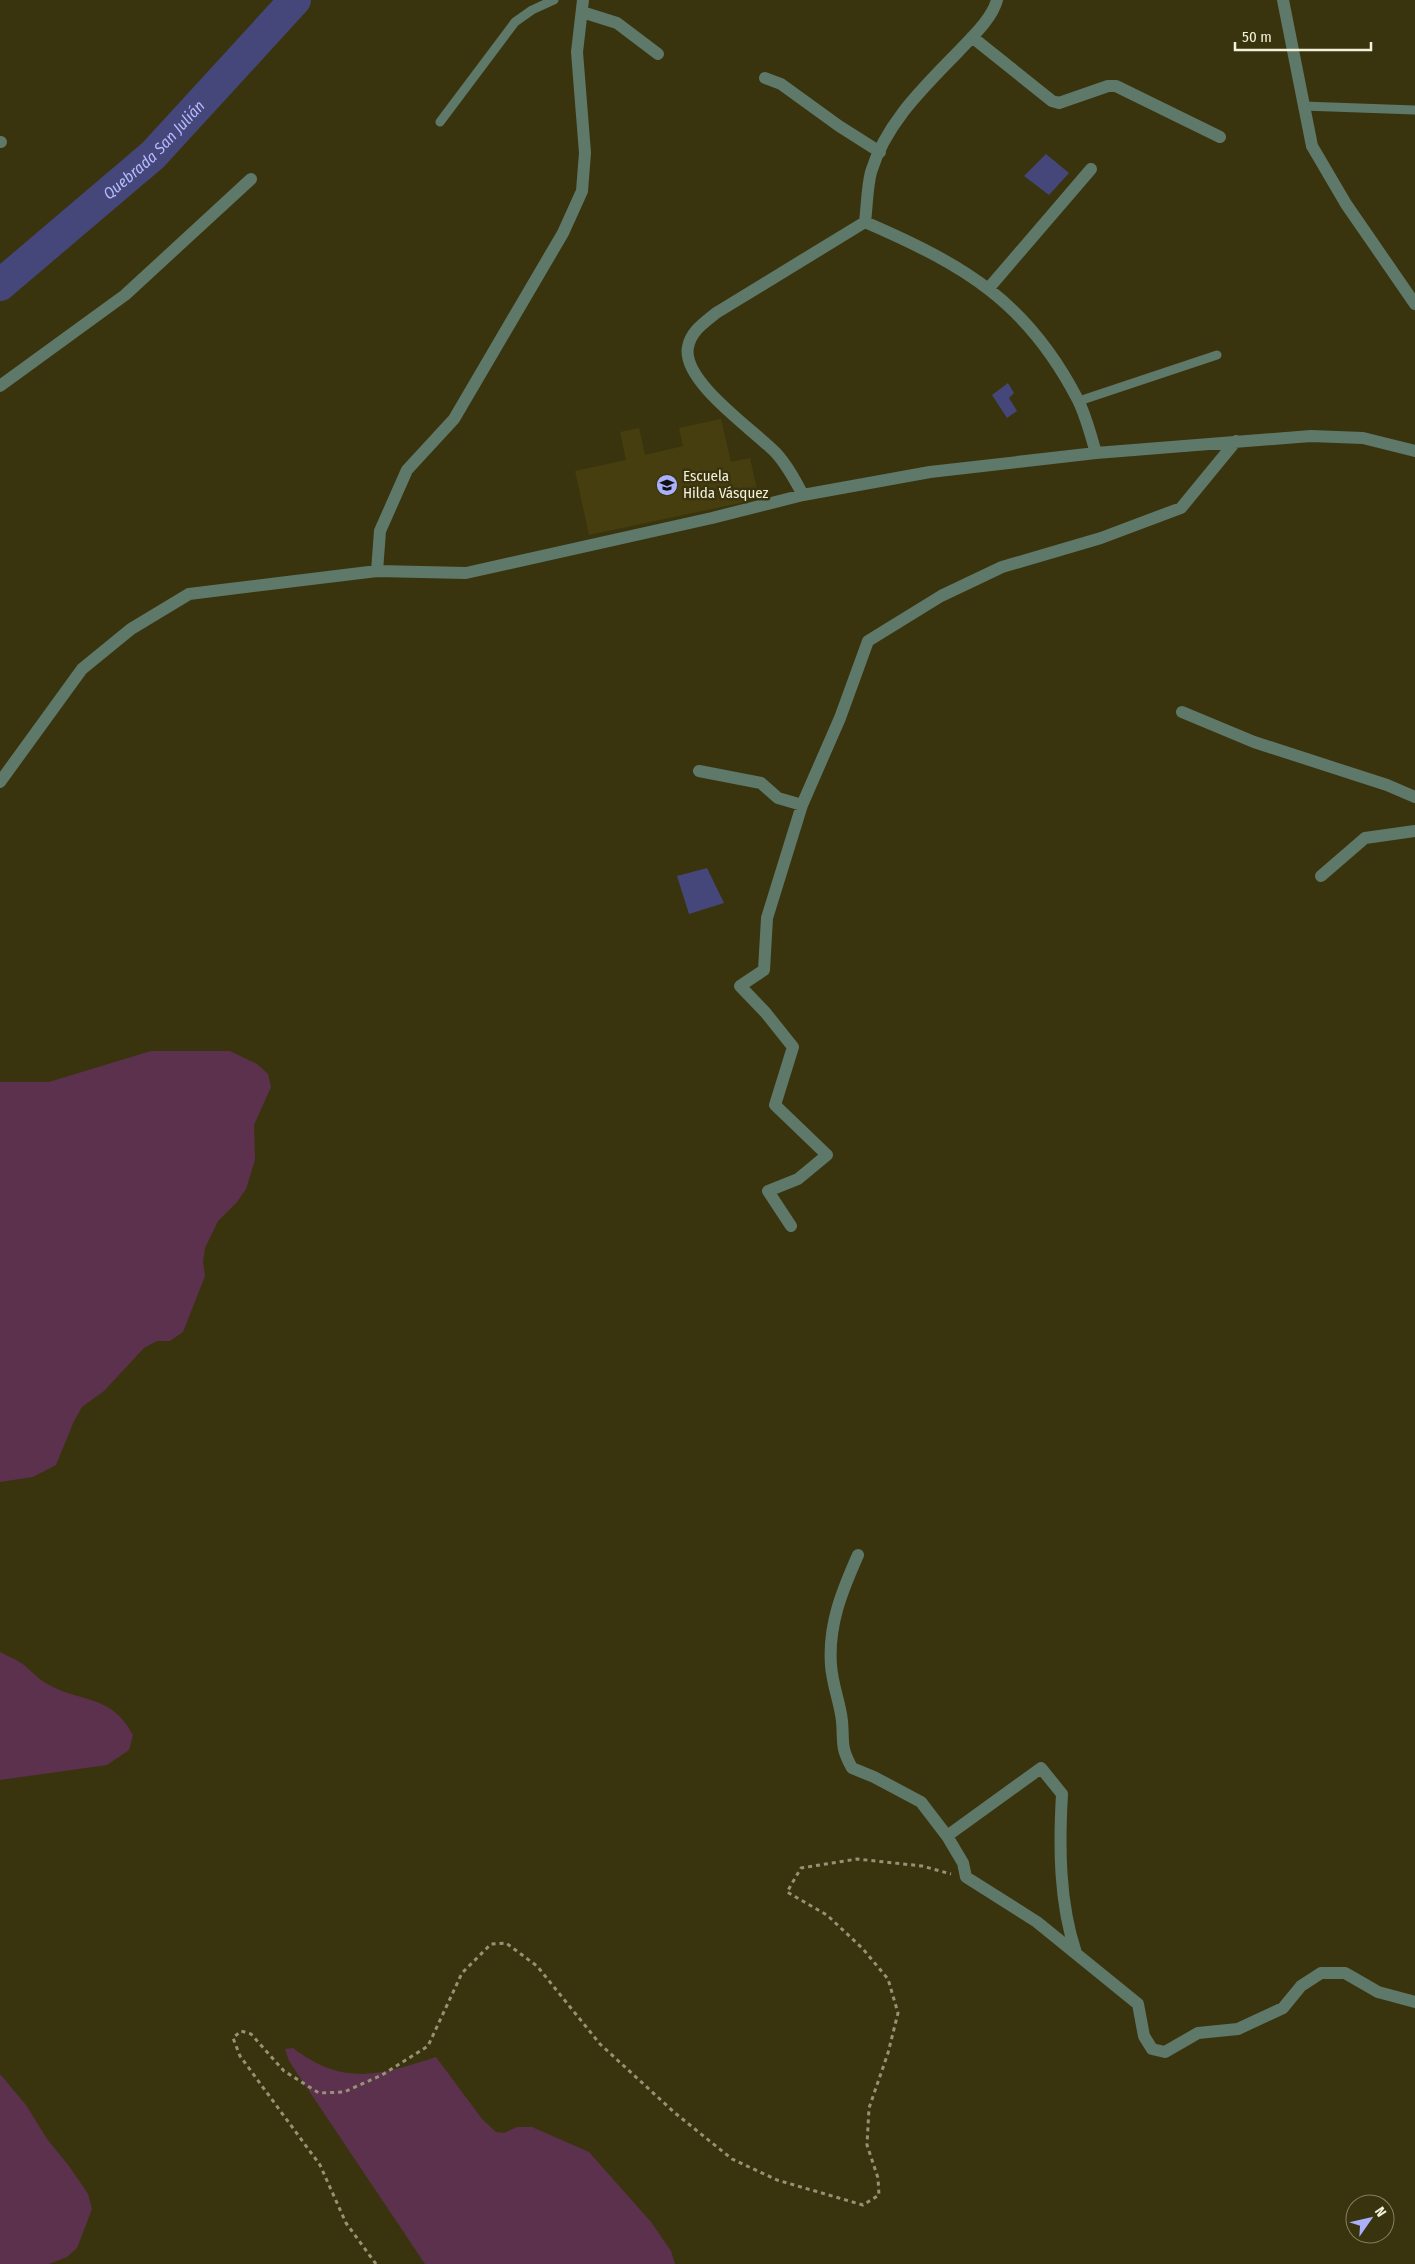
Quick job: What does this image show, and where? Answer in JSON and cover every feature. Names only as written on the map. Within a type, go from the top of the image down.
[{"type":"street","points":[[865,222],[871,173],[887,133],[913,99],[972,37],[995,7],[997,0]]},
{"type":"street","points":[[1283,0],[1312,146],[1346,204],[1413,296]]},
{"type":"street","points":[[377,571],[380,531],[408,470],[459,410],[563,232],[582,190],[585,153],[577,52],[582,6],[617,23],[658,54]]},
{"type":"street","points":[[972,37],[1052,101],[1059,104],[1108,86],[1116,86],[1220,138]]},
{"type":"street","points":[[765,78],[781,84],[839,126],[880,152]]},
{"type":"street","points":[[988,288],[1091,169]]},
{"type":"street","points":[[0,386],[125,295],[251,179]]},
{"type":"street","points":[[803,495],[793,475],[776,454],[710,393],[698,378],[689,363],[687,348],[694,331],[716,313],[865,222]]},
{"type":"street","points":[[865,222],[924,248],[965,271],[1020,316],[1047,347],[1079,401],[1096,453]]},
{"type":"street","points":[[0,782],[82,670],[131,629],[188,594],[240,586],[377,571],[466,573],[712,518],[803,495],[930,472],[1096,453],[1311,436],[1364,438],[1415,451]]},
{"type":"street","points":[[791,1226],[768,1191],[798,1178],[827,1155],[775,1105],[793,1047],[765,1012],[740,986],[764,970],[767,918],[802,805],[840,718],[868,641],[941,596],[1002,566],[1101,538],[1181,508],[1236,441]]},
{"type":"street","points":[[1182,712],[1254,742],[1387,785],[1415,797]]},
{"type":"street","points":[[699,771],[761,783],[778,798],[802,805]]},
{"type":"street","points":[[1321,876],[1365,838],[1415,831]]},
{"type":"street","points":[[858,1555],[842,1589],[832,1626],[830,1666],[842,1721],[843,1751],[852,1768],[874,1777],[922,1802],[947,1836],[963,1863],[966,1877],[1038,1922],[1138,2004],[1144,2036],[1152,2049],[1165,2052],[1198,2033],[1238,2028],[1283,2008],[1301,1986],[1321,1973],[1345,1973],[1378,1992],[1415,2002]]},
{"type":"street","points":[[947,1836],[1041,1768],[1062,1794],[1059,1840],[1067,1926],[1076,1953]]},
{"type":"lane","points":[[440,122],[515,22],[532,10],[554,0]]},
{"type":"lane","points":[[1303,106],[1415,110]]},
{"type":"lane","points":[[1079,401],[1217,355]]},
{"type":"path","points":[[376,2264],[346,2223],[320,2166],[240,2056],[234,2038],[241,2031],[251,2034],[284,2071],[319,2093],[344,2092],[382,2075],[428,2046],[462,1973],[491,1944],[506,1943],[537,1966],[600,2044],[676,2114],[732,2159],[778,2180],[863,2206],[879,2195],[878,2178],[867,2145],[869,2108],[888,2053],[898,2013],[888,1979],[863,1948],[827,1915],[787,1892],[801,1868],[857,1859],[922,1866],[966,1877]]},
{"type":"shaded area","name":"Escuela Hilda Vásquez","points":[[721,419],[731,462],[750,458],[759,499],[589,535],[575,471],[626,460],[620,432],[639,428],[645,455],[683,446],[679,428]]},
{"type":"shaded area","points":[[151,1051],[230,1051],[257,1064],[268,1074],[271,1087],[254,1125],[255,1160],[246,1189],[237,1202],[218,1221],[205,1248],[203,1262],[205,1276],[183,1332],[170,1341],[157,1341],[144,1348],[104,1391],[82,1407],[74,1421],[56,1465],[33,1477],[0,1482],[0,1082],[49,1082]]},
{"type":"shaded area","points":[[0,1652],[18,1661],[41,1680],[57,1689],[104,1705],[114,1712],[124,1721],[133,1735],[129,1750],[107,1765],[0,1780]]},
{"type":"shaded area","points":[[293,2048],[311,2060],[346,2073],[363,2074],[397,2069],[436,2057],[482,2119],[496,2132],[504,2133],[517,2127],[532,2127],[589,2152],[651,2222],[671,2251],[675,2264],[425,2264],[289,2061],[285,2049]]},
{"type":"shaded area","points":[[0,2074],[26,2105],[47,2139],[69,2166],[88,2194],[92,2209],[77,2248],[67,2257],[49,2264],[0,2264]]},
{"type":"water","points":[[1046,154],[1069,173],[1049,195],[1024,176]]},
{"type":"water","points":[[1008,383],[1014,393],[1009,398],[1017,411],[1007,418],[992,395]]},
{"type":"water","points":[[707,868],[724,903],[689,914],[677,876]]},
{"type":"waterway","name":"Quebrada San Julián","points":[[0,285],[153,155],[295,0]]},
{"type":"place","name":"Escuela Hilda Vásquez","points":[[667,485]]}]
